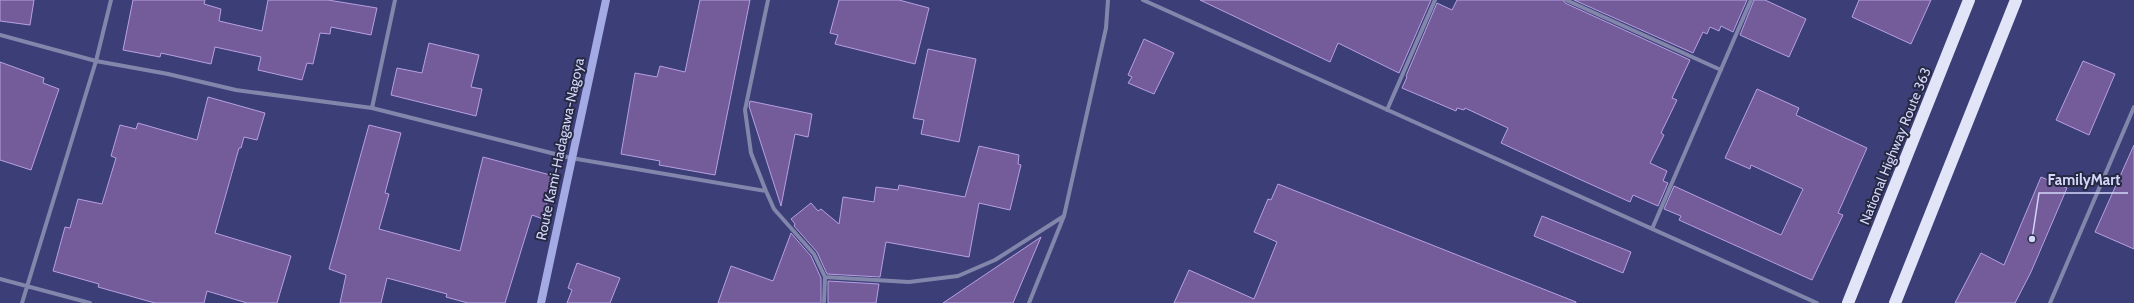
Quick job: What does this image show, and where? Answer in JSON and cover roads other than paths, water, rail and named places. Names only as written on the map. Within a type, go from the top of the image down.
[{"type":"highway","name":"National Highway Route 363","points":[[1848,303],[1969,0]]},
{"type":"highway","points":[[1895,303],[2016,0]]},
{"type":"main road","name":"Route Kami-Hadagawa-Nagoya","points":[[541,303],[606,0]]},
{"type":"street","points":[[22,303],[96,61],[111,0]]},
{"type":"street","points":[[372,108],[395,0]]},
{"type":"street","points":[[768,0],[745,110],[751,153],[774,209],[814,254],[825,277],[824,303]]},
{"type":"street","points":[[1029,303],[1064,216],[1106,28],[1108,0]]},
{"type":"street","points":[[1143,0],[1816,303]]},
{"type":"street","points":[[1387,110],[1435,0]]},
{"type":"street","points":[[1566,0],[1721,70]]},
{"type":"street","points":[[1652,229],[1751,0]]},
{"type":"street","points":[[0,35],[96,61],[168,74],[236,90],[372,108],[571,158],[766,192]]},
{"type":"street","points":[[2050,303],[2134,107]]},
{"type":"street","points":[[825,277],[909,282],[958,276],[995,260],[1064,216]]},
{"type":"street","points":[[0,279],[90,303]]},
{"type":"place","name":"FamilyMart","points":[[2032,239]]}]
